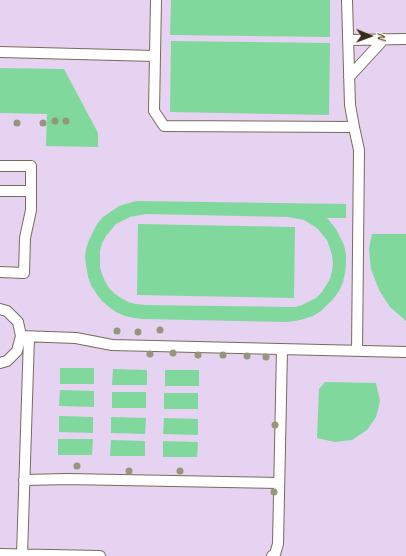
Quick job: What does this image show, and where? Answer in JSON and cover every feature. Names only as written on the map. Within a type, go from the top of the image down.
[{"type":"lane","points":[[156,0],[154,111],[164,126],[354,127]]},
{"type":"lane","points":[[347,0],[350,105],[359,150],[357,351]]},
{"type":"lane","points":[[349,77],[384,39]]},
{"type":"lane","points":[[348,40],[406,39]]},
{"type":"lane","points":[[0,52],[155,56]]},
{"type":"lane","points":[[0,166],[31,166],[31,210],[25,238],[24,273],[0,272]]},
{"type":"lane","points":[[0,190],[31,191]]},
{"type":"lane","points":[[0,309],[8,311],[18,322],[25,337],[22,555]]},
{"type":"lane","points":[[25,337],[76,338],[112,345],[406,352]]},
{"type":"lane","points":[[0,363],[7,361],[17,351],[25,337]]},
{"type":"lane","points":[[272,556],[275,554],[278,544],[282,349]]},
{"type":"lane","points":[[24,480],[279,484]]},
{"type":"lane","points":[[0,554],[100,556]]},
{"type":"shaded area","points":[[0,0],[406,0],[406,556],[0,556]]},
{"type":"green space","points":[[171,0],[330,0],[330,37],[170,35]]},
{"type":"green space","points":[[171,41],[330,43],[329,115],[170,112]]},
{"type":"green space","points":[[0,68],[64,69],[98,133],[98,147],[46,146],[47,114],[0,113]]},
{"type":"green space","points":[[136,201],[346,204],[346,218],[327,218],[336,229],[344,245],[346,264],[343,282],[334,298],[321,311],[313,316],[295,321],[143,319],[125,316],[109,307],[96,293],[88,277],[85,258],[89,240],[97,224],[103,217],[119,206]],"holes":[[[146,214],[288,217],[304,220],[317,228],[327,240],[332,255],[333,263],[330,279],[322,292],[316,298],[302,305],[295,307],[136,304],[128,302],[115,294],[109,288],[102,274],[100,267],[100,251],[102,243],[116,224],[130,217]]]},
{"type":"green space","points":[[138,224],[295,227],[294,298],[137,295]]},
{"type":"green space","points":[[372,234],[406,234],[406,321],[390,307],[379,290],[371,269],[369,249]]},
{"type":"green space","points":[[60,368],[94,368],[94,384],[60,384]]},
{"type":"green space","points":[[113,369],[147,370],[147,385],[112,385]]},
{"type":"green space","points":[[165,370],[199,370],[199,386],[165,386]]},
{"type":"green space","points":[[325,382],[376,383],[380,401],[376,417],[367,430],[352,440],[335,442],[317,438],[319,389]]},
{"type":"green space","points":[[60,390],[94,391],[94,407],[59,406]]},
{"type":"green space","points":[[112,392],[146,392],[146,408],[112,408]]},
{"type":"green space","points":[[164,393],[198,393],[198,409],[164,409]]},
{"type":"green space","points":[[59,416],[93,417],[93,433],[59,432]]},
{"type":"green space","points":[[111,417],[146,418],[145,434],[111,433]]},
{"type":"green space","points":[[164,418],[198,419],[198,435],[163,434]]},
{"type":"green space","points":[[58,439],[93,439],[92,455],[58,455]]},
{"type":"green space","points":[[111,440],[145,441],[145,456],[110,456]]},
{"type":"green space","points":[[163,441],[198,442],[197,457],[163,457]]}]
